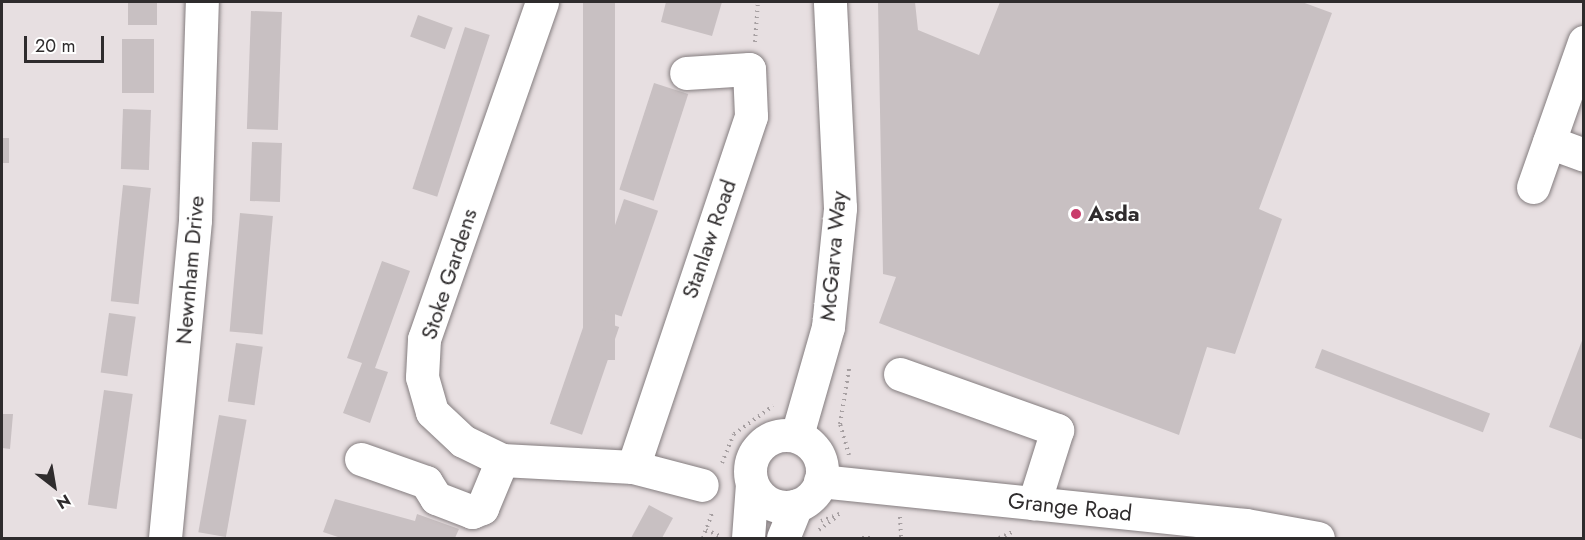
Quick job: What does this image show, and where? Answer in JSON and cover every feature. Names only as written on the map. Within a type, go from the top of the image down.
[{"type":"street","name":"Newnham Drive","points":[[165,538],[195,220],[202,2]]},
{"type":"street","name":"Stoke Gardens","points":[[542,2],[424,339],[422,377],[432,412],[462,441],[502,460],[633,466],[725,480]]},
{"type":"street","name":"McGarva Way","points":[[797,435],[828,327],[840,208],[830,2]]},
{"type":"street","points":[[1533,187],[1584,42]]},
{"type":"street","points":[[686,73],[749,69]]},
{"type":"street","name":"Stanlaw Road","points":[[633,466],[751,116],[749,69]]},
{"type":"street","points":[[1549,142],[1584,155]]},
{"type":"street","points":[[900,374],[1057,430],[1034,503]]},
{"type":"street","points":[[797,435],[816,450],[820,481],[799,528],[765,500],[725,480],[750,471],[758,448],[767,439],[797,435]]},
{"type":"street","points":[[361,459],[426,482],[436,498],[454,509],[472,512],[479,523]]},
{"type":"street","points":[[479,523],[502,460]]},
{"type":"street","points":[[725,480],[748,538]]},
{"type":"street","name":"Grange Road","points":[[820,481],[1246,525],[1318,538]]},
{"type":"path","points":[[749,69],[759,28],[758,2]]},
{"type":"path","points":[[799,528],[839,515],[853,484],[855,468],[841,433],[850,362]]},
{"type":"path","points":[[725,480],[734,434],[785,390],[809,389],[844,411]]},
{"type":"path","points":[[862,538],[872,538]]},
{"type":"building","points":[[128,2],[157,2],[157,25],[128,25]]},
{"type":"building","points":[[583,2],[615,2],[615,360],[583,360]]},
{"type":"building","points":[[666,2],[722,2],[712,36],[661,22]]},
{"type":"building","name":"Asda","points":[[878,2],[915,2],[918,30],[979,55],[1000,2],[1302,2],[1332,13],[1259,209],[1282,219],[1235,354],[1207,347],[1179,435],[879,323],[896,277],[883,274]]},
{"type":"building","points":[[251,11],[282,12],[278,130],[247,129]]},
{"type":"building","points":[[418,15],[453,28],[445,49],[410,37]]},
{"type":"building","points":[[465,27],[490,35],[437,197],[412,189]]},
{"type":"building","points":[[122,39],[154,39],[154,93],[122,93]]},
{"type":"building","points":[[654,83],[688,94],[654,201],[619,190]]},
{"type":"building","points":[[123,109],[151,110],[149,170],[121,169]]},
{"type":"building","points":[[2,138],[9,138],[9,163],[2,163]]},
{"type":"building","points":[[252,142],[282,143],[280,202],[250,201]]},
{"type":"building","points":[[123,185],[151,188],[139,304],[111,301]]},
{"type":"building","points":[[624,199],[658,211],[622,317],[588,305]]},
{"type":"building","points":[[240,213],[273,216],[263,334],[230,332]]},
{"type":"building","points":[[382,261],[410,271],[375,368],[388,372],[370,423],[343,413],[362,363],[347,358]]},
{"type":"building","points":[[109,313],[136,317],[127,376],[101,372]]},
{"type":"building","points":[[587,316],[619,327],[582,435],[550,424]]},
{"type":"building","points":[[1584,338],[1584,440],[1549,427]]},
{"type":"building","points":[[236,343],[263,347],[255,405],[228,401]]},
{"type":"building","points":[[1322,349],[1490,414],[1483,432],[1315,368]]},
{"type":"building","points":[[104,390],[133,394],[117,509],[88,505]]},
{"type":"building","points":[[2,414],[13,414],[10,449],[2,448]]},
{"type":"building","points":[[219,415],[247,420],[226,537],[198,532]]},
{"type":"building","points":[[335,499],[415,521],[417,514],[459,529],[455,538],[341,538],[323,532]]},
{"type":"building","points":[[649,505],[673,518],[662,538],[631,538]]},
{"type":"place","name":"Asda","points":[[1076,214]]}]
